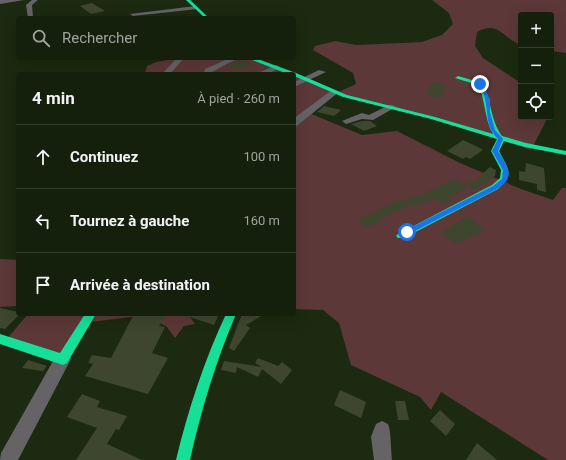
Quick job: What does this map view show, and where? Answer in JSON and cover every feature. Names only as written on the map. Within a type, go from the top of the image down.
[{"type":"street","points":[[0,2],[21,0]]},
{"type":"street","points":[[30,16],[29,6],[35,0]]},
{"type":"street","points":[[188,0],[205,16]]},
{"type":"street","points":[[133,14],[196,8]]},
{"type":"street","points":[[168,72],[179,60]]},
{"type":"street","points":[[208,72],[231,60]]},
{"type":"street","points":[[256,60],[289,72]]},
{"type":"street","points":[[265,72],[276,67]]},
{"type":"street","points":[[296,84],[322,72]]},
{"type":"street","points":[[296,75],[307,78],[335,92],[433,118],[501,139],[566,153]]},
{"type":"street","points":[[458,78],[480,84],[488,99],[488,112],[492,130],[501,139]]},
{"type":"street","points":[[296,123],[335,92]]},
{"type":"street","points":[[346,122],[362,116],[370,118],[392,107]]},
{"type":"street","points":[[401,236],[502,183],[506,170],[495,151],[501,139]]},
{"type":"street","points":[[8,460],[63,359],[90,316]]},
{"type":"street","points":[[183,460],[192,418],[214,351],[231,316]]},
{"type":"street","points":[[0,339],[63,359]]},
{"type":"street","points":[[382,430],[380,438],[383,460]]},
{"type":"shaded area","points":[[432,0],[566,0],[566,53],[554,51],[554,12],[518,12],[518,44],[496,29],[490,28],[477,32],[475,46],[483,58],[518,81],[518,120],[546,121],[531,150],[439,120],[336,93],[356,84],[353,73],[313,50],[315,46],[335,41],[356,45],[422,42],[442,35],[453,24],[449,13]]},
{"type":"shaded area","points":[[168,60],[256,60],[292,72],[146,72],[147,66],[156,62]]},
{"type":"shaded area","points":[[296,74],[336,93],[309,113],[362,135],[397,131],[460,163],[521,189],[553,200],[562,188],[566,188],[566,460],[548,460],[441,392],[431,410],[420,397],[351,365],[339,323],[323,310],[296,309]]},
{"type":"shaded area","points":[[0,259],[16,260],[16,306],[0,307]]},
{"type":"shaded area","points":[[26,316],[139,316],[91,322],[68,355],[5,341]]},
{"type":"shaded area","points":[[149,316],[189,316],[195,324],[184,326],[175,338],[167,327]]},
{"type":"building","points":[[92,3],[105,11],[91,14],[80,6]]},
{"type":"building","points":[[240,60],[253,64],[241,70],[227,66]]},
{"type":"building","points":[[433,82],[447,85],[440,98],[426,95]]},
{"type":"building","points":[[324,106],[341,110],[334,116],[317,112]]},
{"type":"building","points":[[362,121],[370,121],[377,126],[364,131],[351,124]]},
{"type":"building","points":[[463,140],[483,150],[470,159],[466,157],[463,159],[447,151]]},
{"type":"building","points":[[526,163],[544,168],[546,192],[537,190],[537,184],[519,180],[519,171],[525,172]]},
{"type":"building","points":[[490,167],[496,170],[495,176],[488,182],[473,190],[466,183],[474,181]]},
{"type":"building","points":[[456,179],[468,187],[448,198],[451,200],[442,204],[435,198],[414,207],[405,200],[414,196],[416,197]]},
{"type":"building","points":[[401,199],[409,206],[382,218],[384,220],[365,227],[358,220]]},
{"type":"building","points":[[467,216],[485,230],[456,244],[441,233]]},
{"type":"building","points":[[0,308],[16,312],[16,316],[18,316],[5,329],[0,328]]},
{"type":"building","points":[[133,316],[166,316],[159,326],[165,327],[152,353],[168,358],[148,394],[85,376],[93,364],[88,363],[92,355],[111,358]]},
{"type":"building","points":[[186,316],[218,316],[214,325]]},
{"type":"building","points":[[241,316],[262,316],[246,325],[250,328],[234,351],[229,348]]},
{"type":"building","points":[[258,358],[278,366],[282,362],[292,370],[281,384],[262,369],[258,377],[237,367],[236,373],[221,370],[224,361],[262,367],[255,363]]},
{"type":"building","points":[[28,360],[47,366],[43,371],[22,368]]},
{"type":"building","points":[[340,390],[366,402],[361,418],[334,405]]},
{"type":"building","points":[[82,394],[100,401],[97,407],[127,416],[119,430],[116,429],[107,444],[142,460],[76,460],[97,428],[67,417]]},
{"type":"building","points":[[395,401],[405,401],[409,420],[398,420]]},
{"type":"building","points":[[440,410],[455,424],[446,436],[430,421]]},
{"type":"building","points":[[477,443],[497,460],[466,460]]},
{"type":"traffic: fast","points":[[188,0],[205,16]]},
{"type":"traffic: fast","points":[[255,60],[288,72]]},
{"type":"traffic: fast","points":[[296,75],[345,96],[433,118],[525,145],[566,153]]},
{"type":"traffic: fast","points":[[401,236],[495,187],[504,179],[505,170],[495,151],[501,139],[492,125],[484,92],[480,84],[458,78]]},
{"type":"traffic: fast","points":[[0,339],[63,359],[90,316]]},
{"type":"traffic: fast","points":[[183,460],[192,422],[203,386],[216,349],[230,316]]},
{"type":"route","points":[[407,232],[457,208],[502,183],[505,179],[506,170],[495,151],[501,139],[492,130],[488,112],[488,99],[480,84]]}]
